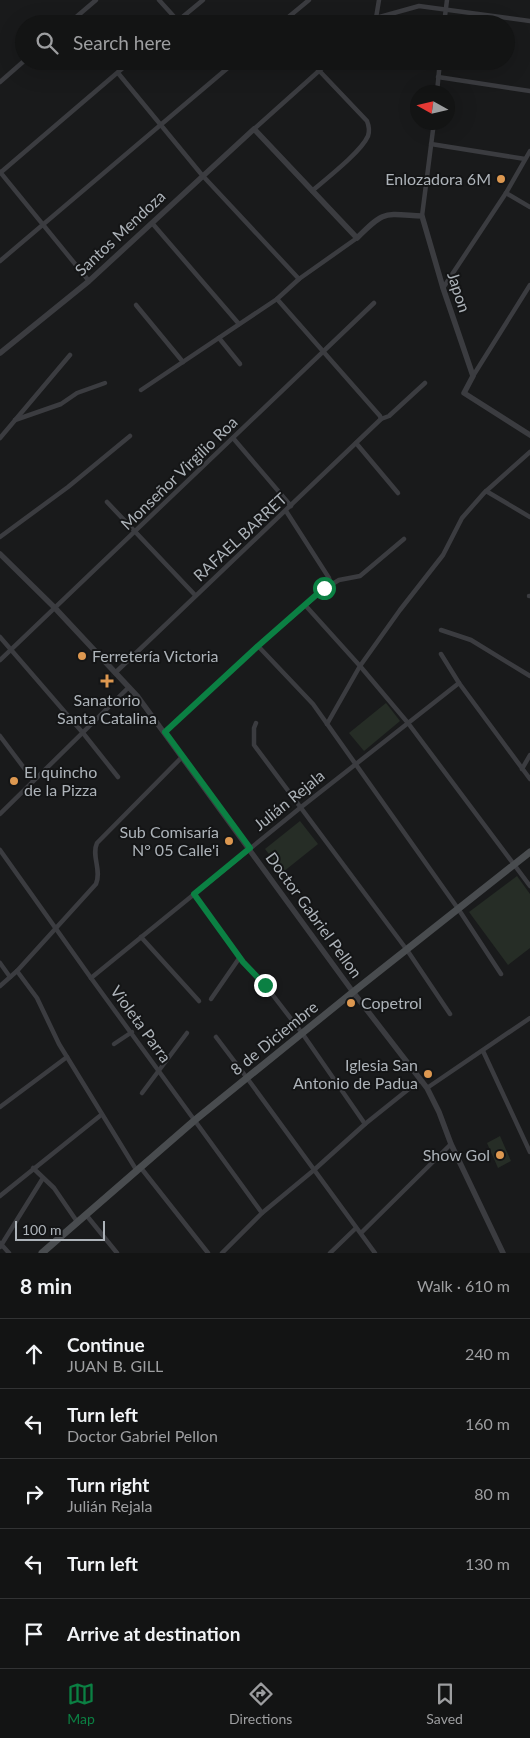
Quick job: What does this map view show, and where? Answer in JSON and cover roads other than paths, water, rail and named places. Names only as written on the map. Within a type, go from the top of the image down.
[{"type":"main road","name":"8 de Diciembre","points":[[42,1253],[87,1216],[195,1120],[530,852]]},
{"type":"street","points":[[78,15],[96,0]]},
{"type":"street","points":[[159,0],[171,15]]},
{"type":"street","points":[[185,15],[203,0]]},
{"type":"street","points":[[291,15],[309,0]]},
{"type":"street","points":[[376,15],[379,0]]},
{"type":"street","points":[[445,15],[447,0]]},
{"type":"street","points":[[387,15],[419,6],[484,15]]},
{"type":"street","points":[[515,19],[530,21]]},
{"type":"street","points":[[0,82],[15,69]]},
{"type":"street","points":[[89,281],[0,173],[121,70]]},
{"type":"street","points":[[0,261],[225,70]]},
{"type":"street","points":[[437,85],[439,70]]},
{"type":"street","points":[[312,191],[361,147],[368,136],[370,127],[367,121],[320,71],[254,129],[312,191],[357,238]]},
{"type":"street","points":[[118,73],[202,175],[299,279]]},
{"type":"street","points":[[438,77],[530,91]]},
{"type":"street","name":"Santos Mendoza","points":[[0,353],[89,281],[254,129]]},
{"type":"street","points":[[142,390],[277,299],[299,279],[357,238],[376,219],[386,214],[422,216],[433,130]]},
{"type":"street","points":[[431,144],[525,159]]},
{"type":"street","points":[[443,288],[506,193],[530,152]]},
{"type":"street","points":[[506,193],[530,207]]},
{"type":"street","name":"Japon","points":[[422,216],[443,288],[473,376]]},
{"type":"street","points":[[152,222],[240,324]]},
{"type":"street","points":[[530,284],[464,393],[530,435]]},
{"type":"street","points":[[277,299],[381,419]]},
{"type":"street","name":"Monseñor Virgilio Roa","points":[[0,660],[324,353],[374,303]]},
{"type":"street","points":[[136,305],[183,362]]},
{"type":"street","points":[[218,338],[240,364]]},
{"type":"street","points":[[0,438],[70,355]]},
{"type":"street","points":[[14,421],[62,404],[77,393],[105,382]]},
{"type":"street","name":"RAFAEL BARRET","points":[[115,672],[381,419],[390,416],[425,383]]},
{"type":"street","points":[[0,538],[68,487],[130,436]]},
{"type":"street","points":[[233,438],[291,506]]},
{"type":"street","points":[[356,443],[398,493]]},
{"type":"street","points":[[327,724],[360,666],[400,610],[443,555],[462,518],[486,491],[530,452]]},
{"type":"street","points":[[486,491],[530,517]]},
{"type":"street","points":[[107,502],[195,595]]},
{"type":"street","points":[[286,511],[331,584]]},
{"type":"street","points":[[165,732],[258,646],[331,584],[339,580],[360,576],[404,539]]},
{"type":"street","name":"Doctor Gabriel Pellon","points":[[0,554],[54,607],[129,687],[165,732],[353,992],[427,1088],[439,1112],[451,1144],[503,1253]]},
{"type":"street","points":[[305,605],[408,723],[530,886]]},
{"type":"street","points":[[441,630],[471,640],[530,676]]},
{"type":"street","points":[[0,637],[83,733],[118,777]]},
{"type":"street","points":[[258,646],[305,695],[327,724],[502,974]]},
{"type":"street","points":[[442,654],[459,683],[530,779]]},
{"type":"street","name":"Julián Rejala","points":[[91,978],[250,848],[459,683]]},
{"type":"street","points":[[0,814],[129,687]]},
{"type":"street","points":[[256,723],[254,728],[254,745],[407,950],[450,1014]]},
{"type":"street","points":[[0,736],[33,780]]},
{"type":"street","points":[[522,769],[530,755]]},
{"type":"street","points":[[0,986],[17,971],[96,884],[98,870],[94,849],[97,843],[183,756]]},
{"type":"street","name":"Violeta Parra","points":[[0,850],[262,1213]]},
{"type":"street","points":[[194,894],[240,957],[265,985],[302,1033],[365,1124]]},
{"type":"street","points":[[142,937],[199,1001]]},
{"type":"street","points":[[211,999],[240,957]]},
{"type":"street","points":[[0,963],[10,978]]},
{"type":"street","points":[[17,971],[37,998],[67,1057],[102,1115],[139,1170],[208,1253]]},
{"type":"street","points":[[427,1088],[530,1018]]},
{"type":"street","points":[[114,1044],[132,1032]]},
{"type":"street","points":[[142,1093],[187,1032]]},
{"type":"street","points":[[216,1037],[375,1253]]},
{"type":"street","points":[[483,1051],[530,1152]]},
{"type":"street","points":[[0,1107],[67,1057]]},
{"type":"street","points":[[222,1253],[262,1213],[365,1124],[420,1080]]},
{"type":"street","points":[[0,1196],[102,1115]]},
{"type":"street","points":[[361,1233],[451,1144]]},
{"type":"street","points":[[33,1168],[54,1188],[78,1223]]},
{"type":"street","points":[[9,1253],[0,1245],[43,1178]]},
{"type":"street","points":[[87,1216],[117,1253]]},
{"type":"street","points":[[330,1253],[356,1228]]},
{"type":"place","name":"Enlozadora 6M","points":[[501,179]]},
{"type":"place","name":"Ferretería Victoria","points":[[82,656]]},
{"type":"place","name":"Sanatorio Santa Catalina","points":[[107,681]]},
{"type":"place","name":"El quincho de la Pizza","points":[[14,781]]},
{"type":"place","name":"Sub Comisaría N° 05 Calle'i","points":[[229,841]]},
{"type":"place","name":"Copetrol","points":[[351,1003]]},
{"type":"place","name":"Iglesia San Antonio de Padua","points":[[428,1074]]},
{"type":"place","name":"Show Gol","points":[[500,1155]]}]
